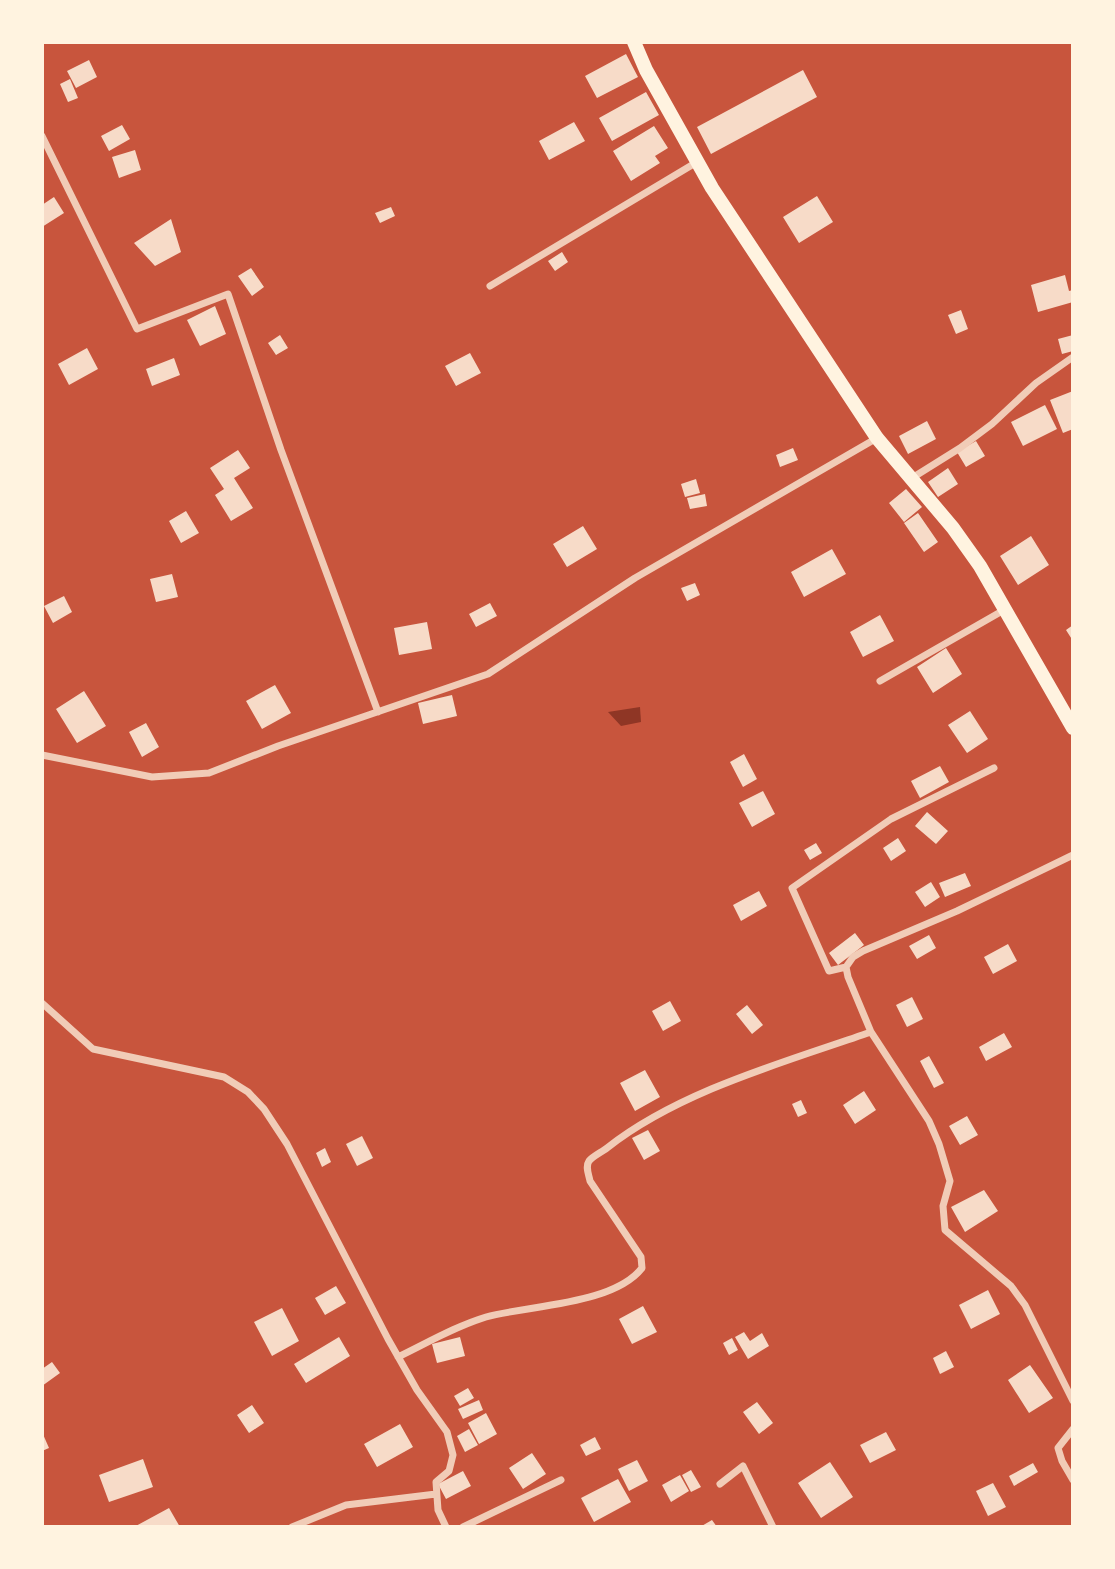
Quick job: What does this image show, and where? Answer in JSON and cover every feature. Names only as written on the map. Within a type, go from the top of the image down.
[{"type":"main road","points":[[634,42],[646,70],[712,188],[877,438],[953,528],[980,566],[1073,728]]},
{"type":"street","points":[[42,136],[137,329],[228,294],[281,450],[378,712]]},
{"type":"street","points":[[490,286],[697,161]]},
{"type":"street","points":[[911,479],[992,424],[1035,383],[1073,357]]},
{"type":"street","points":[[42,755],[152,777],[209,773],[278,746],[488,674],[635,578],[877,438]]},
{"type":"street","points":[[880,681],[1004,610]]},
{"type":"street","points":[[995,768],[891,819],[792,888],[829,971],[846,967],[853,957],[863,951],[957,911],[1073,855]]},
{"type":"street","points":[[846,967],[871,1032],[929,1121],[939,1144],[950,1181],[943,1206],[945,1230],[1011,1286],[1025,1305],[1073,1401]]},
{"type":"street","points":[[42,1003],[93,1049],[224,1077],[248,1092],[264,1109],[287,1144],[398,1357],[417,1390],[447,1432],[453,1455],[449,1471],[436,1482],[438,1510],[446,1527]]},
{"type":"street","points":[[398,1357],[486,1317],[601,1293],[637,1275],[642,1268],[641,1257],[590,1181],[587,1168],[589,1161],[624,1134],[663,1112],[745,1076],[871,1032]]},
{"type":"street","points":[[1073,1429],[1058,1448],[1073,1480]]},
{"type":"street","points":[[720,1483],[743,1466],[774,1527]]},
{"type":"street","points":[[463,1527],[561,1480]]},
{"type":"street","points":[[292,1527],[346,1505],[436,1494]]},
{"type":"shaded area","points":[[640,707],[641,722],[621,726],[608,712]]},
{"type":"building","points":[[626,54],[638,77],[597,98],[585,76]]},
{"type":"building","points":[[89,60],[97,77],[76,88],[67,71]]},
{"type":"building","points":[[803,70],[817,97],[711,154],[697,127]]},
{"type":"building","points":[[70,79],[78,98],[68,102],[60,84]]},
{"type":"building","points":[[646,92],[659,115],[612,141],[599,118]]},
{"type":"building","points":[[574,122],[585,141],[549,160],[539,141]]},
{"type":"building","points":[[122,125],[130,139],[109,151],[101,136]]},
{"type":"building","points":[[654,126],[668,148],[655,156],[660,163],[631,181],[613,151]]},
{"type":"building","points":[[135,150],[141,170],[119,178],[112,157]]},
{"type":"building","points":[[817,196],[833,222],[799,243],[783,217]]},
{"type":"building","points":[[54,197],[64,213],[42,227],[42,205]]},
{"type":"building","points":[[391,207],[395,216],[380,223],[375,213]]},
{"type":"building","points":[[171,219],[181,252],[155,266],[134,243]]},
{"type":"building","points":[[562,252],[568,262],[555,271],[548,261]]},
{"type":"building","points":[[251,268],[264,287],[252,296],[238,276]]},
{"type":"building","points":[[1065,275],[1069,291],[1073,290],[1073,302],[1038,312],[1031,285]]},
{"type":"building","points":[[215,306],[226,334],[200,346],[187,320]]},
{"type":"building","points":[[961,310],[968,329],[956,334],[948,315]]},
{"type":"building","points":[[280,335],[288,348],[276,355],[268,343]]},
{"type":"building","points":[[1073,335],[1073,351],[1062,354],[1058,339]]},
{"type":"building","points":[[87,348],[98,369],[69,385],[58,364]]},
{"type":"building","points":[[470,353],[481,373],[456,386],[445,366]]},
{"type":"building","points":[[174,358],[180,375],[152,386],[146,369]]},
{"type":"building","points":[[1073,391],[1073,429],[1063,433],[1050,400]]},
{"type":"building","points":[[1045,405],[1057,429],[1023,446],[1011,422]]},
{"type":"building","points":[[927,421],[936,439],[908,454],[899,436]]},
{"type":"building","points":[[976,441],[985,456],[966,467],[957,452]]},
{"type":"building","points":[[793,448],[798,460],[780,467],[776,455]]},
{"type":"building","points":[[238,450],[250,468],[234,478],[253,508],[231,521],[215,495],[224,489],[210,468]]},
{"type":"building","points":[[948,468],[958,484],[938,497],[928,482]]},
{"type":"building","points":[[696,479],[700,493],[685,497],[681,484]]},
{"type":"building","points":[[906,489],[922,507],[904,522],[889,503]]},
{"type":"building","points":[[705,494],[707,506],[690,509],[687,498]]},
{"type":"building","points":[[186,511],[199,533],[181,543],[169,521]]},
{"type":"building","points":[[918,513],[938,542],[924,552],[904,523]]},
{"type":"building","points":[[583,526],[597,549],[567,567],[553,544]]},
{"type":"building","points":[[1031,536],[1049,565],[1018,585],[1000,556]]},
{"type":"building","points":[[832,549],[846,574],[804,597],[791,572]]},
{"type":"building","points":[[172,574],[178,597],[156,602],[150,579]]},
{"type":"building","points":[[695,583],[700,595],[687,601],[681,588]]},
{"type":"building","points":[[64,596],[72,612],[53,623],[44,606]]},
{"type":"building","points":[[490,603],[497,616],[476,627],[469,614]]},
{"type":"building","points":[[880,615],[894,641],[863,657],[850,632]]},
{"type":"building","points":[[427,622],[432,649],[399,655],[394,628]]},
{"type":"building","points":[[1073,625],[1073,641],[1066,630]]},
{"type":"building","points":[[946,648],[962,674],[933,693],[917,667]]},
{"type":"building","points":[[275,685],[291,713],[262,729],[246,701]]},
{"type":"building","points":[[84,691],[106,726],[77,743],[56,709]]},
{"type":"building","points":[[452,695],[457,716],[423,724],[418,703]]},
{"type":"building","points":[[970,711],[988,739],[967,753],[948,725]]},
{"type":"building","points":[[146,723],[159,747],[142,757],[129,732]]},
{"type":"building","points":[[744,754],[757,779],[743,787],[730,762]]},
{"type":"building","points":[[940,766],[949,782],[920,798],[911,781]]},
{"type":"building","points":[[763,791],[775,814],[752,827],[739,803]]},
{"type":"building","points":[[927,812],[948,831],[936,844],[915,826]]},
{"type":"building","points":[[898,838],[906,851],[891,861],[883,848]]},
{"type":"building","points":[[816,843],[822,853],[810,860],[804,850]]},
{"type":"building","points":[[965,873],[971,886],[945,897],[939,883]]},
{"type":"building","points":[[931,882],[940,897],[925,907],[915,892]]},
{"type":"building","points":[[759,891],[767,906],[741,921],[733,905]]},
{"type":"building","points":[[855,933],[864,945],[838,965],[829,953]]},
{"type":"building","points":[[929,935],[936,948],[917,959],[909,946]]},
{"type":"building","points":[[1008,944],[1017,961],[993,974],[984,957]]},
{"type":"building","points":[[912,997],[923,1019],[907,1027],[896,1005]]},
{"type":"building","points":[[670,1001],[681,1021],[663,1031],[652,1011]]},
{"type":"building","points":[[747,1005],[763,1025],[752,1034],[736,1014]]},
{"type":"building","points":[[1004,1033],[1012,1047],[986,1061],[979,1047]]},
{"type":"building","points":[[929,1056],[944,1083],[934,1088],[920,1061]]},
{"type":"building","points":[[645,1070],[660,1097],[635,1111],[620,1083]]},
{"type":"building","points":[[864,1091],[876,1110],[855,1124],[843,1105]]},
{"type":"building","points":[[801,1100],[807,1113],[798,1117],[792,1104]]},
{"type":"building","points":[[967,1116],[978,1135],[960,1145],[949,1126]]},
{"type":"building","points":[[648,1130],[660,1151],[644,1160],[632,1138]]},
{"type":"building","points":[[362,1136],[373,1158],[357,1166],[346,1144]]},
{"type":"building","points":[[325,1148],[331,1162],[322,1167],[316,1153]]},
{"type":"building","points":[[984,1190],[998,1211],[965,1232],[951,1207]]},
{"type":"building","points":[[336,1286],[346,1303],[325,1315],[315,1298]]},
{"type":"building","points":[[988,1290],[1000,1314],[971,1329],[959,1305]]},
{"type":"building","points":[[643,1306],[657,1332],[632,1344],[619,1319]]},
{"type":"building","points":[[282,1308],[299,1341],[272,1356],[254,1322]]},
{"type":"building","points":[[744,1332],[750,1341],[762,1333],[769,1346],[748,1359],[735,1337]]},
{"type":"building","points":[[339,1337],[350,1356],[306,1383],[294,1364]]},
{"type":"building","points":[[460,1337],[465,1356],[437,1363],[432,1344]]},
{"type":"building","points":[[732,1338],[738,1350],[729,1355],[723,1343]]},
{"type":"building","points":[[946,1351],[954,1367],[940,1374],[933,1358]]},
{"type":"building","points":[[52,1362],[60,1373],[42,1386],[42,1369]]},
{"type":"building","points":[[1030,1365],[1053,1398],[1029,1413],[1008,1380]]},
{"type":"building","points":[[468,1388],[474,1398],[460,1406],[454,1396]]},
{"type":"building","points":[[479,1400],[483,1410],[463,1419],[458,1409]]},
{"type":"building","points":[[757,1402],[773,1423],[759,1434],[743,1412]]},
{"type":"building","points":[[252,1405],[264,1423],[249,1433],[237,1415]]},
{"type":"building","points":[[486,1413],[497,1434],[479,1444],[468,1423]]},
{"type":"building","points":[[400,1424],[413,1447],[377,1467],[364,1444]]},
{"type":"building","points":[[469,1429],[478,1445],[465,1452],[457,1436]]},
{"type":"building","points":[[42,1432],[49,1448],[42,1451]]},
{"type":"building","points":[[886,1432],[896,1450],[870,1463],[860,1445]]},
{"type":"building","points":[[595,1437],[601,1449],[586,1456],[580,1445]]},
{"type":"building","points":[[532,1453],[546,1474],[523,1489],[509,1468]]},
{"type":"building","points":[[143,1459],[153,1487],[109,1502],[99,1475]]},
{"type":"building","points":[[637,1460],[648,1481],[629,1491],[618,1469]]},
{"type":"building","points":[[830,1462],[853,1497],[821,1518],[798,1483]]},
{"type":"building","points":[[1033,1463],[1038,1472],[1014,1486],[1009,1476]]},
{"type":"building","points":[[691,1470],[701,1487],[691,1492],[682,1475]]},
{"type":"building","points":[[463,1471],[471,1486],[446,1499],[438,1484]]},
{"type":"building","points":[[680,1475],[689,1491],[671,1502],[662,1485]]},
{"type":"building","points":[[618,1479],[631,1502],[594,1522],[581,1498]]},
{"type":"building","points":[[993,1483],[1006,1507],[988,1516],[976,1491]]},
{"type":"building","points":[[169,1508],[180,1527],[134,1527]]},
{"type":"building","points":[[712,1520],[717,1527],[700,1527]]}]
